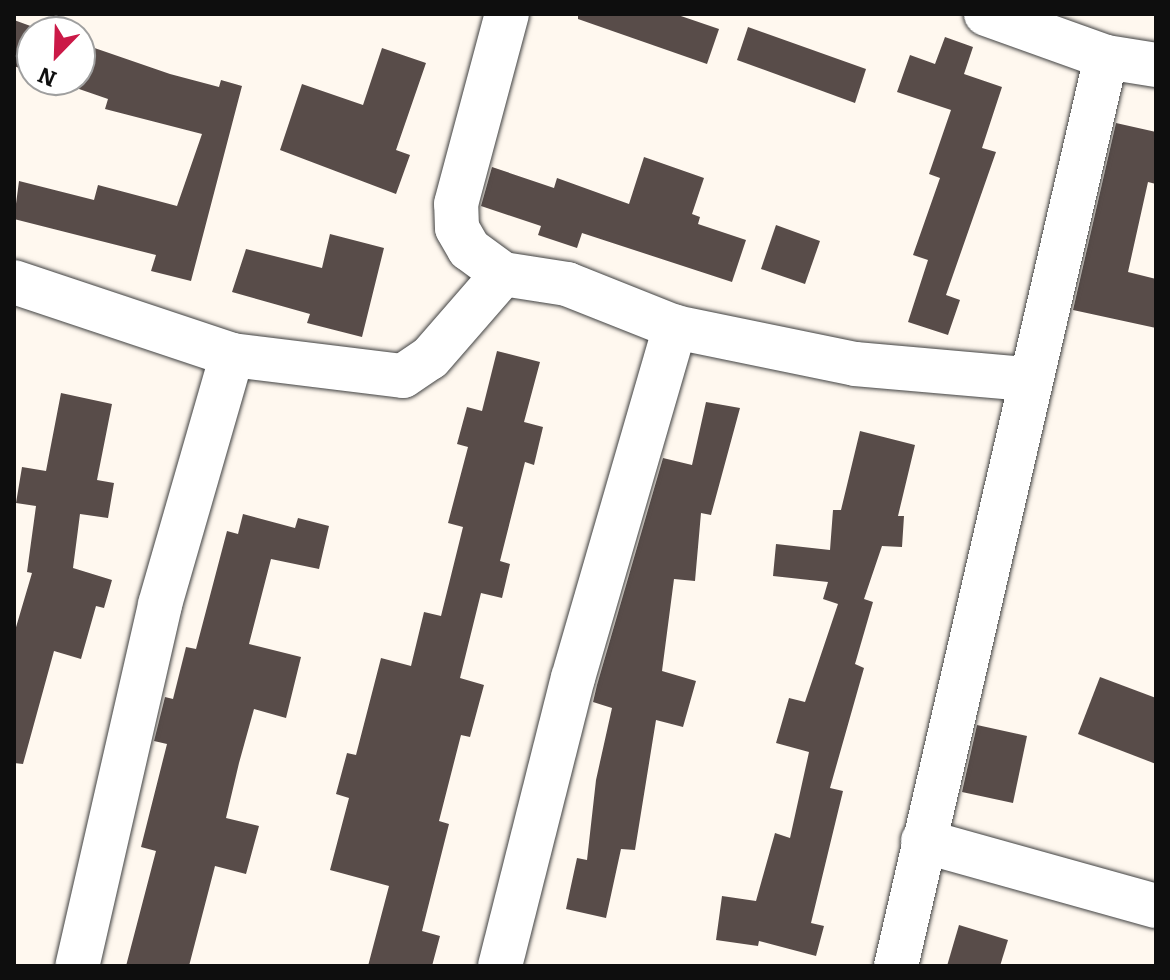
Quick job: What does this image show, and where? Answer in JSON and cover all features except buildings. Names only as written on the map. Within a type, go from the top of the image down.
[{"type":"street","points":[[507,14],[456,204],[457,228],[469,249],[503,274],[567,284],[675,327],[855,364],[1027,379]]},
{"type":"street","points":[[986,14],[1106,57],[1156,65]]},
{"type":"street","points":[[896,966],[1027,379],[1106,57]]},
{"type":"street","points":[[14,282],[232,355],[403,376],[430,358],[503,274]]},
{"type":"street","points":[[500,966],[573,678],[675,327]]},
{"type":"street","points":[[77,966],[160,605],[232,355]]},
{"type":"street","points":[[923,841],[1156,906]]}]
